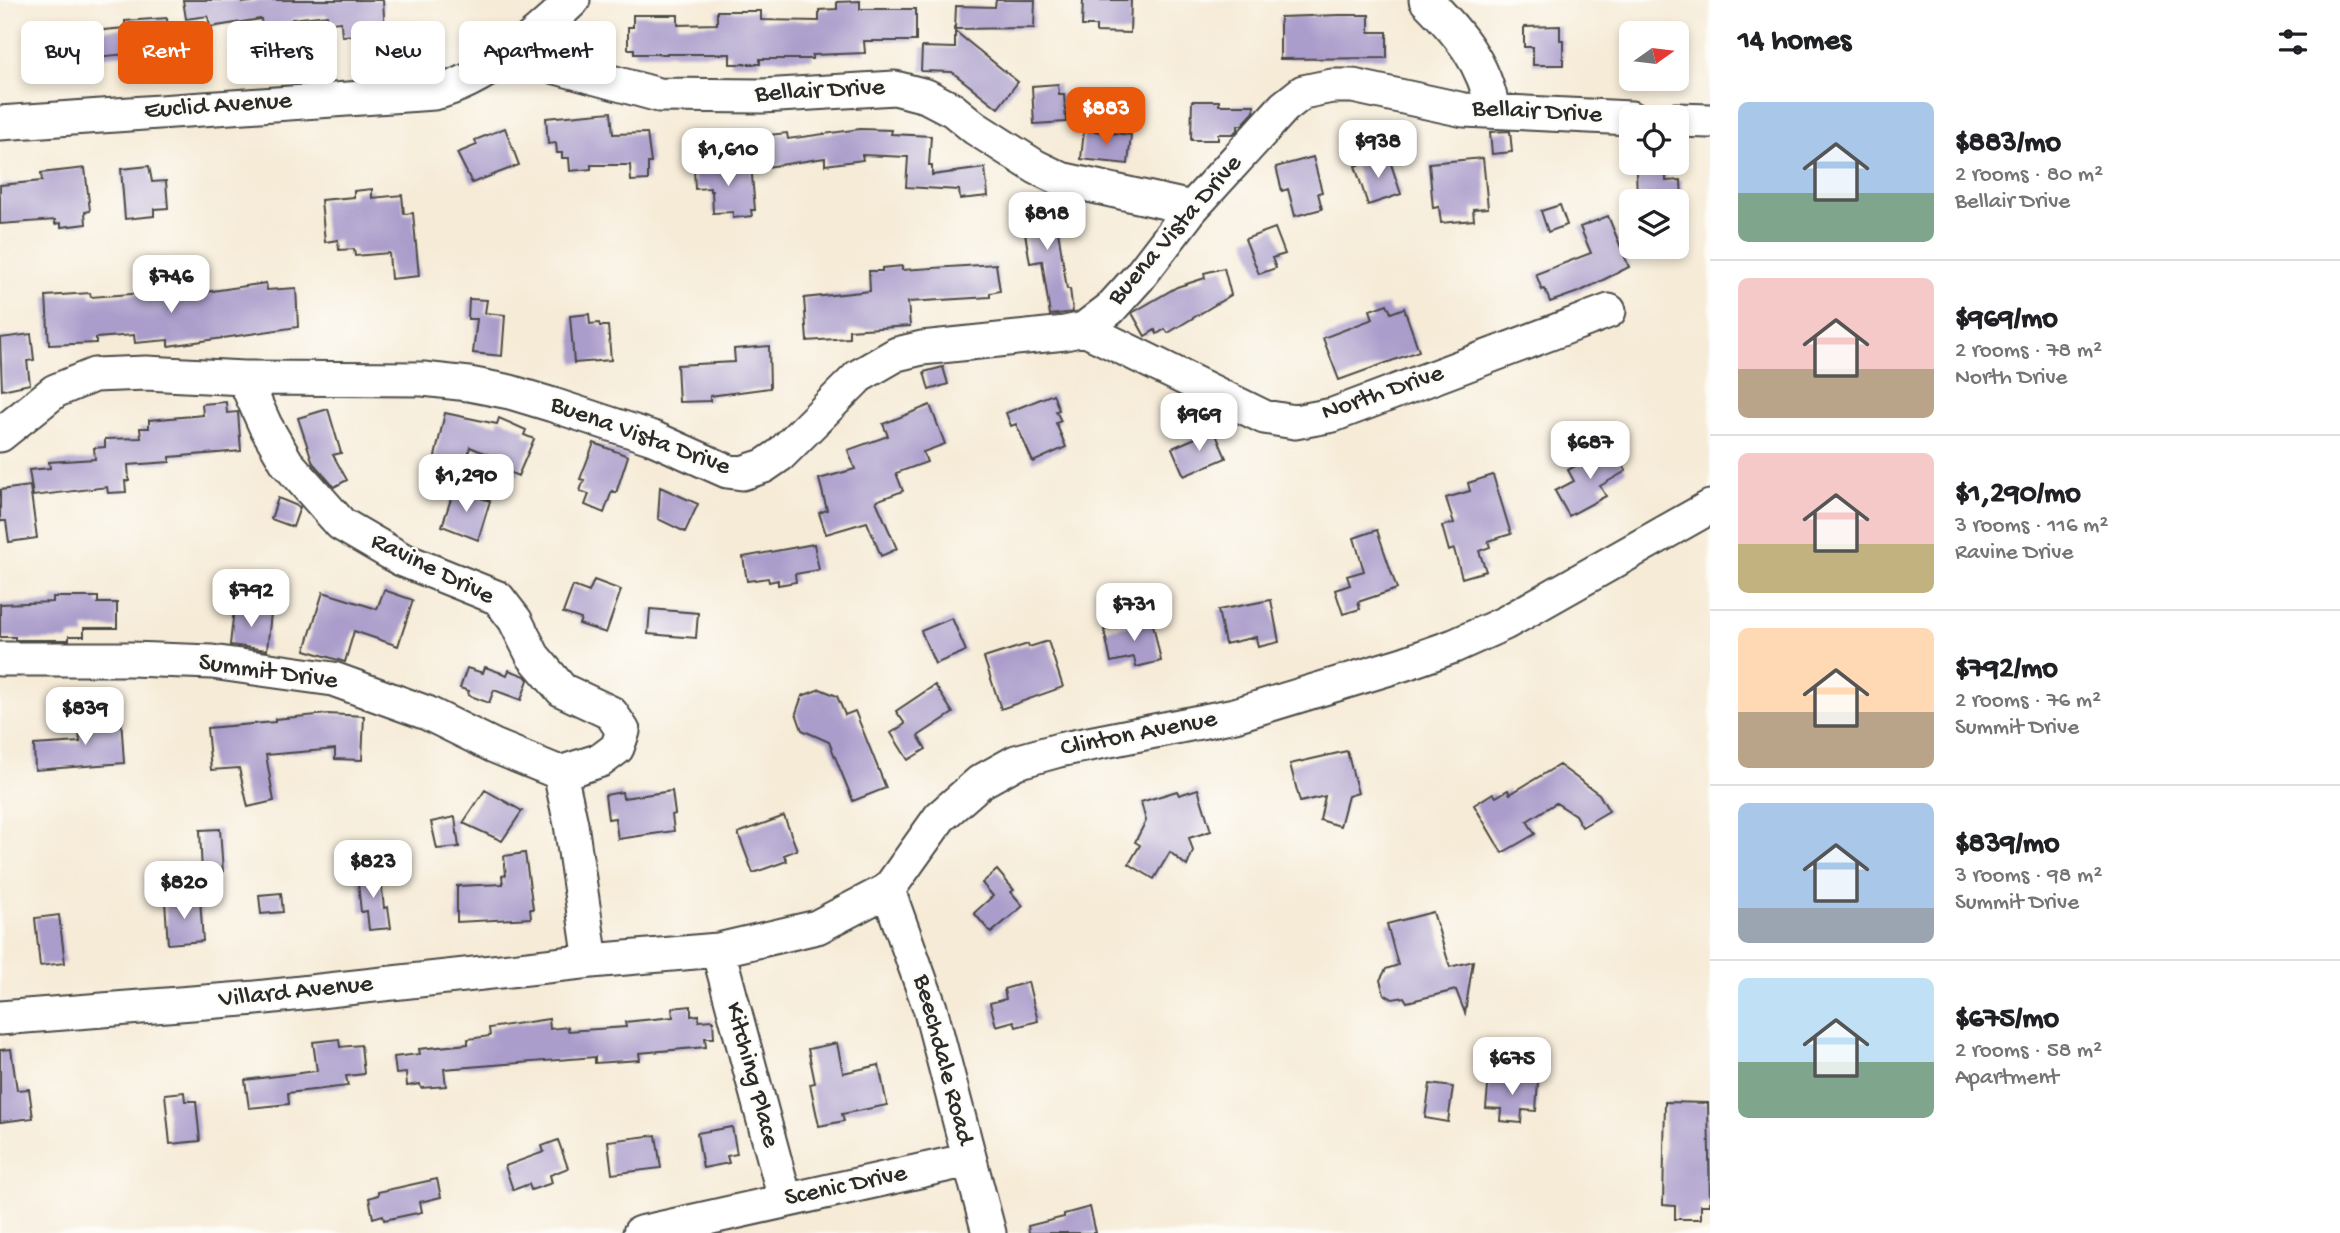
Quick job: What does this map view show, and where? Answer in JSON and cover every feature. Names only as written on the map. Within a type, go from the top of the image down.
[{"type":"street","name":"Euclid Avenue","points":[[551,21],[573,0]]},
{"type":"street","points":[[1426,0],[1455,29],[1481,68],[1493,110]]},
{"type":"street","name":"Bellair Drive","points":[[616,83],[659,95],[762,96],[895,88],[926,96],[953,110],[1026,160],[1061,179],[1192,208]]},
{"type":"street","name":"Euclid Avenue","points":[[0,123],[434,93],[462,84]]},
{"type":"street","name":"Bellair Drive","points":[[1284,107],[1303,92],[1332,86],[1353,86],[1465,110],[1619,117]]},
{"type":"street","name":"Buena Vista Drive","points":[[0,435],[55,391],[94,375],[146,373],[244,378],[424,379],[510,392],[626,429],[727,471],[742,473],[764,466],[780,455],[859,376],[897,354],[922,348],[1084,329],[1117,301],[1192,208],[1284,107]]},
{"type":"street","points":[[1689,120],[1710,121]]},
{"type":"street","name":"North Drive","points":[[1084,329],[1264,417],[1295,422],[1333,415],[1609,311]]},
{"type":"street","name":"Ravine Drive","points":[[244,378],[265,425],[287,463],[341,524],[401,559],[498,598],[515,620],[533,656],[562,690],[611,713],[623,731],[617,748],[601,760],[560,773]]},
{"type":"street","name":"Clinton Avenue","points":[[591,961],[718,950],[817,927],[888,890],[940,817],[980,782],[1016,762],[1059,750],[1235,715],[1454,646],[1505,623],[1710,507]]},
{"type":"street","name":"Summit Drive","points":[[0,659],[212,662],[333,679],[427,713],[494,746],[560,773]]},
{"type":"street","points":[[560,773],[571,824],[591,961]]},
{"type":"street","name":"Beechdale Road","points":[[888,890],[930,1008],[989,1233]]},
{"type":"street","name":"Kitching Place","points":[[718,950],[785,1199]]},
{"type":"street","name":"Villard Avenue","points":[[0,1018],[256,998],[591,961]]},
{"type":"street","name":"Scenic Drive","points":[[644,1233],[785,1199],[969,1160]]},
{"type":"building","points":[[183,0],[241,0],[242,3],[268,0],[383,0],[384,21],[351,21],[351,35],[342,36],[341,22],[328,21],[327,15],[292,21],[227,21],[227,24],[213,27],[213,21],[209,21],[208,16],[186,19]]},
{"type":"building","points":[[996,0],[1035,0],[1034,28],[955,29],[956,6],[995,7]]},
{"type":"building","points":[[1083,0],[1131,0],[1130,33],[1096,32],[1096,26],[1082,26]]},
{"type":"building","points":[[860,1],[860,9],[916,9],[916,41],[864,41],[865,53],[812,55],[812,59],[760,59],[760,64],[730,64],[730,54],[634,54],[634,49],[628,49],[628,27],[633,27],[633,15],[678,15],[678,25],[717,24],[717,11],[761,11],[761,20],[819,21],[819,10],[837,9],[837,2]]},
{"type":"building","points":[[1369,15],[1369,32],[1387,32],[1387,58],[1280,59],[1280,17]]},
{"type":"building","points":[[167,18],[167,21],[125,21]]},
{"type":"building","points":[[1560,26],[1563,65],[1533,65],[1533,47],[1524,47],[1524,27]]},
{"type":"building","points":[[118,29],[118,55],[104,56],[104,30]]},
{"type":"building","points":[[955,31],[1018,82],[998,108],[952,72],[921,71],[922,47],[955,48]]},
{"type":"building","points":[[1058,84],[1059,94],[1064,94],[1066,122],[1034,124],[1032,86]]},
{"type":"building","points":[[1192,101],[1219,101],[1219,105],[1254,105],[1254,112],[1242,125],[1238,125],[1233,134],[1218,134],[1218,140],[1191,140]]},
{"type":"building","points":[[611,112],[613,134],[647,133],[651,163],[648,163],[648,180],[631,181],[630,165],[591,165],[591,169],[570,171],[569,158],[562,158],[562,153],[557,153],[556,143],[548,144],[546,118]]},
{"type":"building","points":[[505,128],[519,165],[472,183],[457,153],[477,145],[475,140]]},
{"type":"building","points":[[860,129],[892,130],[891,134],[931,136],[929,165],[932,165],[932,175],[985,168],[988,196],[960,199],[959,190],[906,187],[908,157],[862,155],[863,160],[825,165],[825,158],[754,169],[750,137],[787,133],[788,139]]},
{"type":"building","points":[[1084,130],[1131,135],[1128,164],[1081,159]]},
{"type":"building","points":[[1510,131],[1512,152],[1492,154],[1490,132]]},
{"type":"building","points":[[1388,155],[1401,194],[1368,205],[1355,166]]},
{"type":"building","points":[[1313,157],[1322,192],[1318,193],[1322,209],[1295,216],[1288,189],[1282,191],[1276,167]]},
{"type":"building","points":[[1483,158],[1488,208],[1473,209],[1474,220],[1441,223],[1439,207],[1433,208],[1429,163]]},
{"type":"building","points":[[751,164],[755,210],[751,210],[752,216],[733,218],[733,212],[713,213],[712,191],[710,188],[695,189],[694,168]]},
{"type":"building","points":[[149,166],[152,182],[166,181],[168,208],[154,209],[154,216],[125,219],[121,169]]},
{"type":"building","points":[[85,168],[90,211],[85,212],[86,224],[61,227],[61,223],[55,224],[55,220],[0,224],[0,185],[42,181],[41,173]]},
{"type":"building","points":[[1636,175],[1666,175],[1666,181],[1681,180],[1681,189],[1637,189]]},
{"type":"building","points":[[372,189],[372,198],[402,195],[404,214],[413,213],[419,276],[391,279],[389,253],[355,256],[354,249],[339,250],[338,240],[325,242],[321,200],[354,197],[354,191]]},
{"type":"building","points":[[1053,198],[1073,312],[1050,315],[1042,261],[1030,263],[1020,203]]},
{"type":"building","points":[[1560,205],[1567,225],[1548,232],[1541,211]]},
{"type":"building","points":[[1608,216],[1619,243],[1619,259],[1626,259],[1629,267],[1581,291],[1550,302],[1536,274],[1591,253],[1580,227]]},
{"type":"building","points":[[1275,228],[1285,254],[1272,258],[1276,268],[1259,274],[1245,239]]},
{"type":"building","points":[[996,264],[1000,291],[990,293],[990,297],[908,302],[910,326],[849,330],[849,338],[807,341],[804,298],[870,291],[869,271],[902,266],[902,270]]},
{"type":"building","points":[[1224,268],[1231,295],[1168,333],[1165,329],[1157,334],[1155,330],[1145,336],[1132,313],[1177,287],[1205,278],[1204,273]]},
{"type":"building","points":[[266,283],[267,290],[296,288],[298,327],[168,346],[168,340],[135,343],[134,335],[96,338],[96,343],[49,345],[46,296],[90,293],[91,297],[144,295],[199,289],[199,293]]},
{"type":"building","points":[[469,299],[487,300],[485,313],[505,315],[502,356],[473,353],[477,319],[468,319]]},
{"type":"building","points":[[1387,304],[1391,313],[1404,308],[1419,351],[1339,380],[1323,338],[1373,319],[1370,310]]},
{"type":"building","points":[[589,314],[590,324],[608,326],[611,360],[574,363],[570,316]]},
{"type":"building","points":[[31,334],[34,360],[27,361],[30,384],[2,390],[0,338]]},
{"type":"building","points":[[769,346],[770,388],[710,396],[710,401],[679,402],[677,365],[735,362],[734,349]]},
{"type":"building","points":[[943,367],[948,384],[929,390],[924,372]]},
{"type":"building","points":[[1053,394],[1061,421],[1056,423],[1066,447],[1033,462],[1016,424],[1011,426],[1006,413]]},
{"type":"building","points":[[226,402],[227,413],[238,412],[241,451],[170,457],[170,462],[128,465],[129,481],[125,481],[126,492],[108,493],[107,487],[33,496],[29,470],[50,468],[49,462],[95,459],[94,448],[105,447],[105,439],[141,438],[140,428],[149,428],[149,420],[203,415],[202,404]]},
{"type":"building","points":[[930,405],[945,444],[923,452],[927,462],[896,473],[903,491],[876,501],[897,549],[881,556],[867,522],[826,534],[819,513],[827,510],[819,479],[855,469],[848,450],[888,436],[883,424]]},
{"type":"building","points":[[328,409],[341,453],[333,455],[347,480],[334,487],[313,463],[298,418]]},
{"type":"building","points":[[445,413],[497,424],[499,418],[526,430],[524,435],[534,439],[518,476],[502,469],[506,462],[470,447],[465,468],[434,461]]},
{"type":"building","points":[[1214,430],[1226,458],[1184,476],[1172,448]]},
{"type":"building","points":[[594,443],[628,456],[616,493],[612,491],[604,513],[585,505],[589,494],[580,491],[584,480],[580,479]]},
{"type":"building","points":[[1612,446],[1626,471],[1600,486],[1606,496],[1569,516],[1555,491],[1574,481],[1568,470]]},
{"type":"building","points":[[1493,475],[1511,534],[1488,541],[1490,547],[1479,551],[1486,571],[1462,578],[1454,549],[1449,551],[1442,526],[1454,523],[1446,498],[1470,491],[1468,483]]},
{"type":"building","points":[[30,486],[37,538],[9,542],[6,521],[0,521],[0,490]]},
{"type":"building","points":[[660,487],[698,504],[685,532],[658,519]]},
{"type":"building","points":[[454,490],[490,501],[478,540],[442,526]]},
{"type":"building","points":[[278,498],[300,507],[293,527],[271,519]]},
{"type":"building","points":[[1377,530],[1397,589],[1358,602],[1360,609],[1343,614],[1335,590],[1350,585],[1347,576],[1364,571],[1354,538]]},
{"type":"building","points":[[814,544],[819,570],[795,574],[796,582],[778,585],[778,580],[769,582],[768,578],[747,581],[743,557]]},
{"type":"building","points":[[594,580],[621,590],[606,633],[579,624],[581,619],[563,613],[573,586],[589,592]]},
{"type":"building","points":[[384,590],[413,600],[398,646],[354,631],[345,662],[305,650],[323,592],[377,609]]},
{"type":"building","points":[[53,597],[98,597],[98,603],[117,603],[117,628],[84,628],[84,636],[69,636],[69,640],[15,640],[15,637],[0,637],[0,604],[53,602]]},
{"type":"building","points":[[1271,600],[1279,642],[1258,647],[1256,637],[1225,644],[1218,610]]},
{"type":"building","points":[[234,609],[271,613],[267,650],[230,645]]},
{"type":"building","points":[[650,609],[698,613],[696,638],[648,634]]},
{"type":"building","points":[[952,618],[966,651],[935,664],[921,631]]},
{"type":"building","points":[[1152,620],[1161,661],[1136,667],[1134,657],[1111,662],[1104,630]]},
{"type":"building","points":[[1048,641],[1063,687],[1001,709],[984,658],[1028,644],[1029,647]]},
{"type":"building","points":[[485,667],[507,675],[509,670],[525,676],[528,680],[521,700],[494,690],[489,703],[468,695],[469,691],[460,688],[467,668],[483,673]]},
{"type":"building","points":[[935,685],[953,713],[918,736],[926,749],[908,760],[891,733],[905,724],[896,711]]},
{"type":"building","points":[[820,689],[837,696],[845,715],[855,711],[886,788],[853,801],[829,742],[802,730],[796,713],[802,696]]},
{"type":"building","points":[[328,714],[364,716],[362,760],[335,759],[335,749],[266,755],[274,801],[248,807],[239,768],[211,770],[207,728]]},
{"type":"building","points":[[121,717],[124,763],[35,770],[34,745],[80,742],[78,720]]},
{"type":"building","points":[[1347,751],[1358,793],[1348,796],[1340,826],[1320,820],[1325,796],[1300,802],[1290,764]]},
{"type":"building","points":[[1559,765],[1599,794],[1609,811],[1582,827],[1575,815],[1556,803],[1527,821],[1535,834],[1502,853],[1474,805],[1493,793],[1496,797],[1508,790],[1510,794]]},
{"type":"building","points":[[1198,789],[1211,831],[1189,838],[1193,851],[1187,866],[1170,852],[1154,879],[1129,864],[1140,845],[1135,842],[1146,821],[1141,802],[1177,791],[1179,795]]},
{"type":"building","points":[[485,790],[522,811],[502,841],[463,823]]},
{"type":"building","points":[[672,791],[674,831],[618,839],[615,818],[608,819],[605,795],[622,792],[623,798]]},
{"type":"building","points":[[784,816],[797,850],[784,855],[787,861],[753,873],[738,833]]},
{"type":"building","points":[[455,817],[459,847],[437,849],[431,822]]},
{"type":"building","points":[[220,829],[223,872],[202,873],[200,830]]},
{"type":"building","points":[[525,853],[533,909],[530,909],[531,918],[457,922],[457,886],[503,884],[502,876],[506,875],[504,856]]},
{"type":"building","points":[[997,870],[1023,906],[991,933],[974,913],[993,896],[982,883]]},
{"type":"building","points":[[380,871],[384,908],[388,907],[391,928],[369,930],[367,911],[361,912],[357,873]]},
{"type":"building","points":[[281,893],[283,912],[261,914],[259,895]]},
{"type":"building","points":[[200,899],[203,941],[168,944],[165,902]]},
{"type":"building","points":[[1433,912],[1450,967],[1473,961],[1465,1013],[1456,990],[1407,1002],[1404,997],[1393,999],[1384,994],[1380,980],[1386,969],[1398,965],[1387,924]]},
{"type":"building","points":[[59,915],[65,963],[40,966],[35,918]]},
{"type":"building","points":[[1028,982],[1038,1021],[1016,1027],[1014,1021],[996,1026],[990,1003],[1006,999],[1004,989]]},
{"type":"building","points":[[691,1006],[691,1016],[699,1015],[699,1021],[713,1020],[714,1038],[705,1038],[706,1047],[639,1053],[640,1060],[595,1063],[595,1057],[444,1069],[446,1086],[407,1086],[406,1073],[396,1074],[394,1057],[420,1054],[419,1049],[468,1044],[468,1039],[490,1036],[489,1028],[549,1019],[550,1029],[568,1027],[568,1031],[626,1027],[625,1022],[673,1017],[672,1008]]},
{"type":"building","points":[[339,1039],[340,1047],[361,1045],[364,1074],[346,1076],[348,1086],[288,1093],[289,1104],[249,1108],[245,1080],[317,1071],[313,1042]]},
{"type":"building","points":[[837,1043],[843,1073],[879,1065],[887,1105],[842,1114],[844,1121],[819,1126],[810,1084],[815,1083],[808,1049]]},
{"type":"building","points":[[11,1049],[17,1090],[29,1089],[33,1118],[0,1122],[0,1050]]},
{"type":"building","points":[[1489,1077],[1538,1081],[1536,1111],[1522,1110],[1521,1123],[1500,1121],[1501,1109],[1486,1108]]},
{"type":"building","points":[[1430,1084],[1453,1087],[1448,1122],[1425,1118]]},
{"type":"building","points":[[184,1092],[185,1101],[196,1101],[200,1141],[170,1144],[165,1094]]},
{"type":"building","points":[[1665,1102],[1708,1103],[1710,1205],[1701,1205],[1701,1219],[1675,1219],[1675,1206],[1663,1205]]},
{"type":"building","points":[[732,1127],[737,1154],[727,1156],[729,1163],[703,1168],[697,1133]]},
{"type":"building","points":[[656,1135],[661,1168],[612,1174],[608,1141]]},
{"type":"building","points":[[558,1140],[568,1168],[550,1175],[552,1183],[531,1190],[529,1184],[513,1190],[505,1166],[544,1152],[542,1146]]},
{"type":"building","points":[[437,1179],[441,1197],[420,1202],[422,1212],[384,1220],[383,1215],[373,1218],[369,1198],[378,1195],[378,1192]]},
{"type":"building","points":[[1090,1207],[1096,1233],[1029,1233],[1028,1226]]}]
